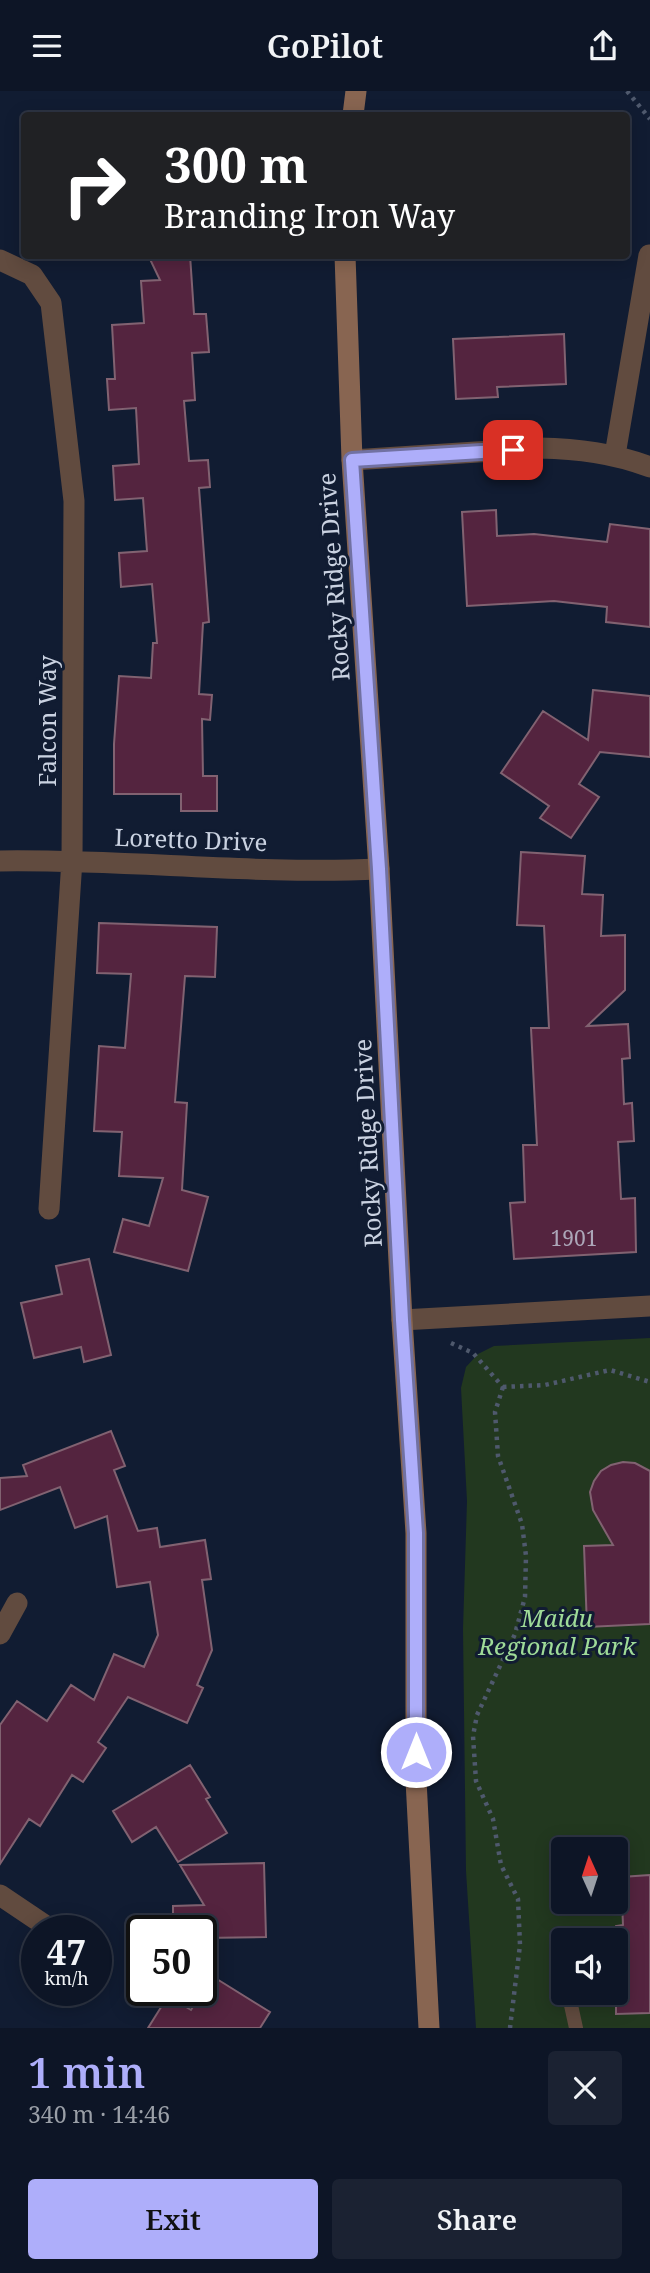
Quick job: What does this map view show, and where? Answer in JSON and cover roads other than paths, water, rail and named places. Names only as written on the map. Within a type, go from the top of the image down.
[{"type":"main road","points":[[353,112],[356,91]]},
{"type":"main road","name":"Rocky Ridge Drive","points":[[345,259],[352,460],[379,869],[402,1320],[416,1533],[416,1780],[429,2028]]},
{"type":"street","points":[[615,455],[649,255]]},
{"type":"street","name":"Falcon Way","points":[[0,260],[32,275],[51,303],[74,501],[72,860],[49,1209]]},
{"type":"street","points":[[352,460],[539,448],[592,451],[615,455],[650,467]]},
{"type":"street","name":"Loretto Drive","points":[[0,861],[72,860],[329,871],[379,869]]},
{"type":"street","points":[[402,1320],[650,1306]]},
{"type":"street","points":[[0,1634],[18,1603]]},
{"type":"street","points":[[0,1895],[30,1915]]},
{"type":"lane","points":[[571,2005],[576,2028]]},
{"type":"park label","name":"Maidu Regional Park","points":[[557,1631]]}]
